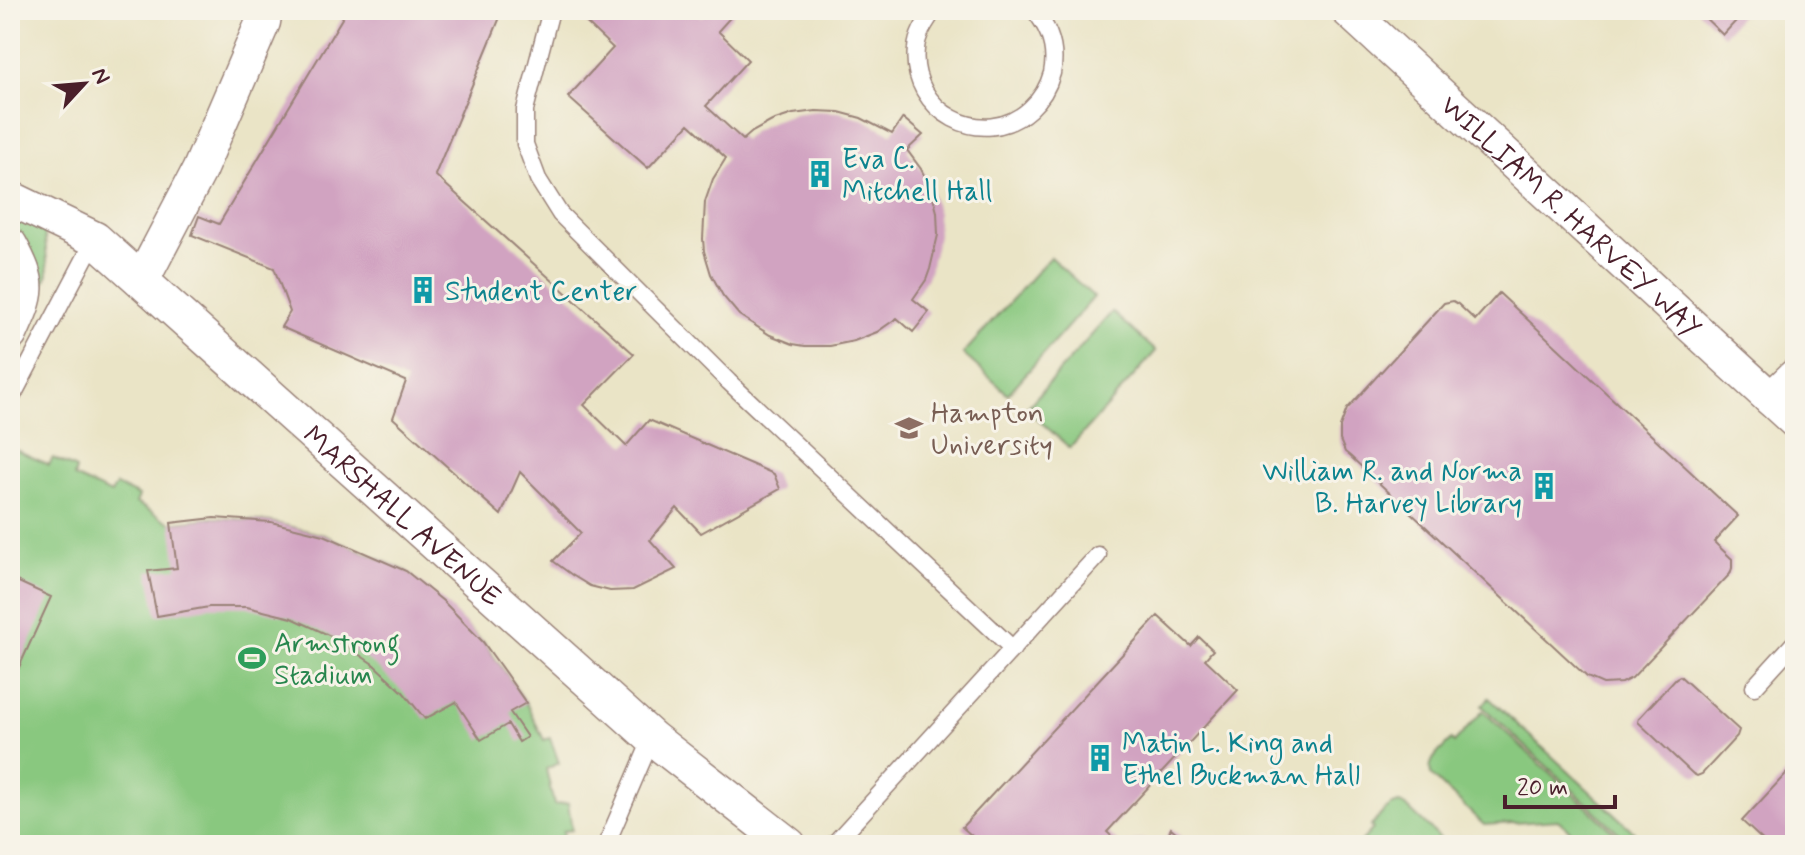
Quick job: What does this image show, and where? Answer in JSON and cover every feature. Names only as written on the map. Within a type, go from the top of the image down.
[{"type":"street","points":[[142,280],[199,171],[263,22],[265,10]]},
{"type":"street","name":"WILLIAM R. HARVEY WAY","points":[[1348,10],[1787,399]]},
{"type":"street","name":"MARSHALL AVENUE","points":[[10,198],[95,239],[652,738],[789,845]]},
{"type":"street","points":[[10,245],[27,285],[10,334]]},
{"type":"lane","points":[[551,10],[525,110],[525,144],[538,179],[560,214],[729,382],[1013,649]]},
{"type":"lane","points":[[934,10],[922,27],[916,47],[916,67],[921,86],[946,115],[964,124],[984,127],[1003,125],[1022,116],[1038,102],[1049,84],[1054,63],[1052,43],[1045,23],[1034,10]]},
{"type":"lane","points":[[10,401],[95,239]]},
{"type":"lane","points":[[833,845],[1098,555]]},
{"type":"lane","points":[[1754,687],[1795,642]]},
{"type":"lane","points":[[606,845],[652,738]]},
{"type":"green space","points":[[10,209],[44,225],[48,274],[10,359]]},
{"type":"green space","points":[[1050,257],[1094,297],[1008,394],[963,354]]},
{"type":"green space","points":[[1112,312],[1156,351],[1070,448],[1026,409]]},
{"type":"green space","name":"Armstrong Stadium","points":[[10,447],[49,465],[53,458],[76,469],[74,477],[111,494],[116,485],[139,496],[136,503],[171,523],[214,518],[271,522],[324,535],[406,571],[483,642],[526,703],[544,740],[550,738],[559,763],[546,769],[554,805],[568,803],[572,830],[563,831],[564,840],[574,845],[10,845]]},
{"type":"green space","points":[[1489,698],[1648,845],[1632,845],[1482,706]]},
{"type":"green space","points":[[1483,711],[1628,845],[1586,845],[1558,820],[1484,825],[1430,771],[1432,761],[1439,752],[1451,740],[1454,743]]},
{"type":"green space","points":[[1400,803],[1447,845],[1358,845],[1384,812]]},
{"type":"building","name":"Student Center","points":[[347,10],[503,10],[435,175],[634,354],[584,405],[626,446],[649,420],[774,474],[780,489],[701,533],[677,508],[650,540],[676,569],[633,590],[610,591],[590,586],[572,575],[553,561],[581,533],[520,472],[501,515],[393,418],[406,381],[281,327],[290,312],[274,268],[192,235],[199,216],[219,224]]},
{"type":"building","name":"Eva C. Mitchell Hall","points":[[579,10],[639,10],[644,15],[649,10],[694,10],[702,17],[708,10],[737,10],[718,31],[748,60],[706,106],[743,140],[772,121],[816,111],[839,112],[861,118],[892,134],[903,118],[923,135],[907,150],[931,189],[937,212],[938,235],[926,280],[913,299],[929,312],[913,332],[897,318],[877,332],[854,341],[830,346],[805,346],[770,335],[739,315],[723,296],[711,274],[703,239],[705,202],[713,179],[726,158],[689,124],[648,168],[568,97],[613,48],[576,13]]},
{"type":"building","points":[[1697,10],[1746,10],[1723,35]]},
{"type":"building","name":"William R. and Norma B. Harvey Library","points":[[1499,293],[1738,516],[1714,542],[1732,559],[1730,574],[1632,678],[1621,683],[1603,684],[1587,677],[1345,452],[1340,440],[1340,427],[1347,409],[1444,303],[1453,301],[1475,320]]},
{"type":"building","points":[[214,518],[271,522],[324,535],[406,571],[443,601],[483,642],[526,703],[510,712],[527,737],[519,742],[508,724],[481,740],[456,702],[425,719],[403,692],[373,664],[333,637],[292,618],[247,607],[209,607],[157,616],[148,571],[177,568],[171,523]]},
{"type":"building","points":[[10,578],[51,597],[10,687]]},
{"type":"building","name":"Matin L. King and Ethel Buckman Hall","points":[[1158,616],[1191,646],[1199,637],[1213,650],[1205,659],[1238,690],[1107,832],[1121,845],[982,845],[962,827]]},
{"type":"building","points":[[1680,676],[1739,730],[1737,736],[1697,776],[1638,722]]},
{"type":"building","points":[[1795,764],[1795,845],[1768,845],[1742,821]]},
{"type":"building","name":"Matin L. King and Ethel Buckman Hall","points":[[1171,828],[1191,845],[1163,845]]},
{"type":"building","points":[[1142,839],[1163,845],[1121,845]]},
{"type":"place","name":"Eva C. Mitchell Hall","points":[[820,174]]},
{"type":"place","name":"Student Center","points":[[423,290]]},
{"type":"place","name":"Hampton University","points":[[909,428]]},
{"type":"place","name":"William R. and Norma B. Harvey Library","points":[[1544,486]]},
{"type":"place","name":"Armstrong Stadium","points":[[252,658]]},
{"type":"place","name":"Matin L. King and Ethel Buckman Hall","points":[[1100,758]]}]
